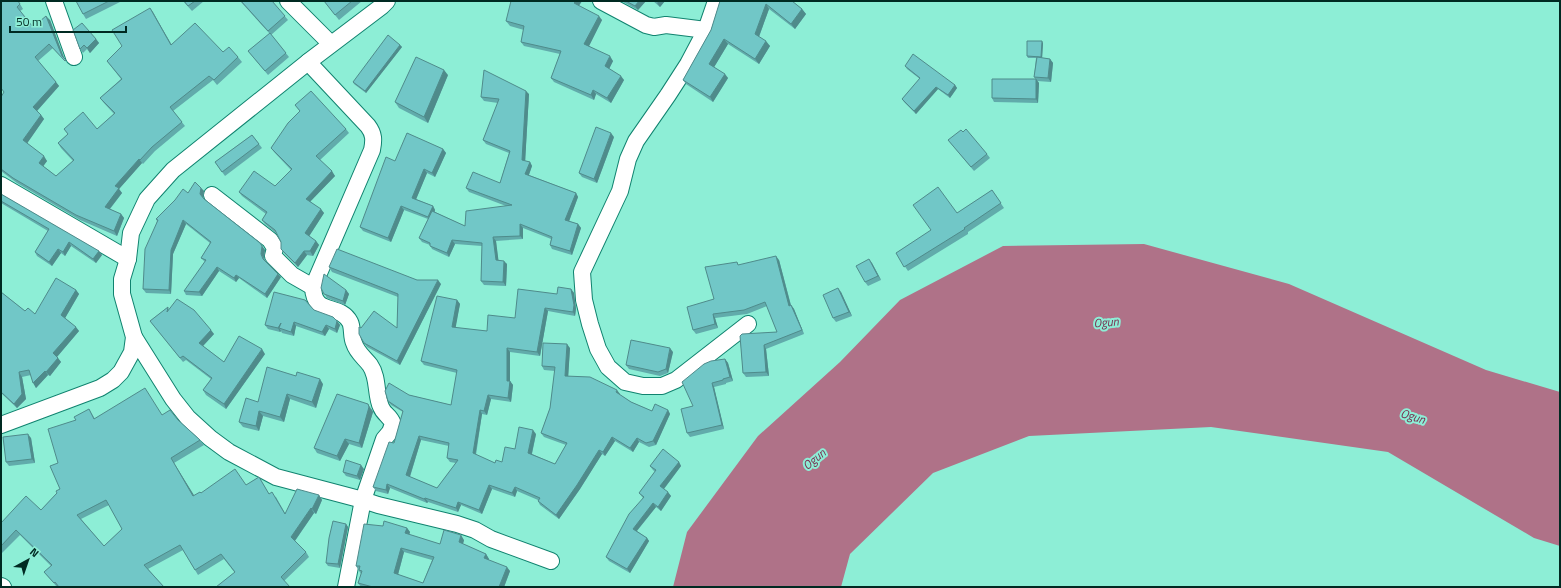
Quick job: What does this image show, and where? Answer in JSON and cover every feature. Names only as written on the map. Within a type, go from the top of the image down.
[{"type":"street","points":[[54,1],[74,57]]},
{"type":"street","points":[[288,1],[331,44]]},
{"type":"street","points":[[386,1],[382,6],[308,62],[173,170],[147,199],[131,233],[128,259],[122,279],[122,294],[134,337],[177,404],[188,418],[204,433],[229,452],[276,476],[378,505],[458,524],[491,539],[551,561]]},
{"type":"street","points":[[601,1],[646,25],[654,27],[666,25],[706,30]]},
{"type":"street","points":[[716,1],[706,30],[676,82],[636,141],[628,159],[620,191],[582,272],[584,300],[598,349],[608,367],[625,382],[643,386],[662,386],[676,380],[748,324]]},
{"type":"street","points":[[308,62],[368,126],[373,133],[374,141],[372,150],[313,287],[314,297],[318,303],[339,312],[350,322],[354,344],[362,357],[370,365],[375,376],[380,405],[384,412],[391,418],[393,424],[390,432],[384,439],[364,500],[346,587]]},
{"type":"street","points":[[1,185],[128,259]]},
{"type":"street","points":[[212,195],[270,240],[275,248],[273,256],[292,275],[313,287]]},
{"type":"street","points":[[2,423],[29,416],[100,388],[121,372],[132,352],[134,337]]},
{"type":"water","name":"Ogun","points":[[1144,244],[1289,284],[1486,370],[1560,392],[1560,546],[1534,538],[1388,452],[1211,427],[1029,436],[933,473],[850,554],[841,587],[673,587],[687,532],[758,436],[840,362],[900,300],[1003,246]]},
{"type":"building","points":[[1,1],[18,1],[20,4],[17,7],[33,27],[46,16],[62,56],[66,60],[65,61],[49,44],[35,57],[56,82],[33,107],[41,115],[23,140],[44,156],[39,163],[56,176],[74,160],[58,143],[68,134],[64,129],[83,112],[97,129],[115,113],[100,98],[122,79],[107,61],[122,46],[112,30],[150,8],[171,45],[195,23],[223,52],[229,47],[238,57],[214,80],[209,76],[170,107],[182,122],[152,147],[140,160],[139,159],[115,186],[119,188],[105,207],[121,214],[114,231],[76,215],[13,178],[1,169],[1,97],[4,92],[1,88]]},
{"type":"building","points":[[76,1],[109,1],[83,14]]},
{"type":"building","points":[[184,1],[195,1],[188,6]]},
{"type":"building","points":[[241,1],[272,1],[285,16],[268,31]]},
{"type":"building","points":[[324,1],[352,1],[335,15]]},
{"type":"building","points":[[511,1],[576,1],[574,3],[599,16],[584,44],[610,56],[605,66],[621,76],[607,98],[593,90],[591,95],[551,78],[561,51],[521,42],[524,26],[506,21]]},
{"type":"building","points":[[626,1],[639,1],[635,6]]},
{"type":"building","points":[[720,1],[792,1],[802,9],[791,24],[766,4],[755,34],[766,41],[755,59],[724,39],[709,64],[725,74],[710,97],[683,80],[711,30]]},
{"type":"building","points":[[82,23],[96,39],[87,48],[84,45],[80,49],[73,30]]},
{"type":"building","points":[[270,33],[286,53],[265,71],[248,51]]},
{"type":"building","points":[[388,35],[400,45],[365,91],[353,82]]},
{"type":"building","points":[[1027,41],[1042,41],[1041,57],[1027,56]]},
{"type":"building","points":[[913,54],[955,85],[948,95],[936,87],[914,111],[902,99],[920,78],[905,66]]},
{"type":"building","points":[[416,57],[444,70],[424,117],[395,102]]},
{"type":"building","points":[[1037,57],[1050,59],[1048,78],[1034,77]]},
{"type":"building","points":[[484,70],[526,91],[522,160],[530,162],[525,174],[576,193],[565,220],[578,224],[570,251],[550,245],[552,237],[520,224],[520,236],[493,237],[496,260],[504,261],[503,282],[481,281],[482,243],[452,240],[447,253],[430,246],[430,243],[419,238],[432,211],[465,226],[466,211],[512,205],[466,188],[473,172],[500,183],[510,151],[483,140],[499,99],[481,97]]},
{"type":"building","points":[[992,79],[1036,79],[1036,99],[992,98]]},
{"type":"building","points":[[311,91],[346,129],[316,156],[332,171],[306,199],[321,209],[305,233],[316,241],[310,251],[304,251],[295,263],[281,249],[281,242],[275,230],[262,220],[267,212],[239,192],[254,171],[275,186],[292,169],[271,148],[288,123],[300,111],[295,105]]},
{"type":"building","points":[[596,127],[611,133],[594,179],[579,173]]},
{"type":"building","points":[[966,129],[987,154],[971,167],[948,140],[961,130],[963,132]]},
{"type":"building","points":[[407,133],[443,149],[432,173],[424,169],[412,198],[433,206],[428,217],[401,206],[388,238],[360,227],[386,157],[395,161]]},
{"type":"building","points":[[252,135],[259,144],[222,172],[215,162]]},
{"type":"building","points":[[195,182],[201,188],[200,194],[204,199],[262,246],[261,254],[263,259],[278,274],[265,294],[236,275],[234,278],[217,267],[199,292],[184,291],[206,260],[201,258],[211,242],[183,220],[171,250],[169,290],[143,289],[145,249],[158,220],[156,219],[175,200],[183,189],[188,193]]},
{"type":"building","points":[[938,187],[957,213],[992,190],[1001,203],[964,228],[965,229],[904,267],[896,253],[931,230],[913,205]]},
{"type":"building","points":[[1,194],[99,251],[93,259],[69,242],[63,252],[58,249],[49,262],[35,252],[49,229],[1,201]]},
{"type":"building","points":[[337,249],[417,280],[438,280],[397,361],[364,343],[359,334],[359,327],[361,328],[374,311],[397,328],[398,294],[329,267]]},
{"type":"building","points":[[776,256],[789,306],[791,305],[802,330],[764,345],[766,372],[743,373],[740,336],[742,334],[777,332],[765,302],[744,310],[713,314],[715,324],[693,330],[687,307],[714,299],[705,267],[737,262],[738,265]]},
{"type":"building","points":[[869,259],[878,276],[865,282],[856,266]]},
{"type":"building","points":[[324,274],[346,290],[343,301],[324,294],[321,288]]},
{"type":"building","points":[[56,278],[76,290],[61,315],[76,327],[53,353],[58,358],[46,372],[45,371],[33,383],[29,370],[19,372],[22,394],[14,404],[1,392],[1,292],[25,311],[28,308],[35,314]]},
{"type":"building","points":[[558,287],[571,289],[574,305],[573,312],[545,308],[537,352],[507,348],[507,381],[510,381],[508,398],[488,395],[484,411],[480,410],[473,453],[495,463],[496,460],[502,462],[505,447],[515,449],[519,427],[533,430],[528,453],[555,464],[567,443],[541,433],[550,408],[555,367],[542,366],[543,343],[567,344],[565,376],[590,377],[617,390],[616,392],[631,402],[652,411],[655,404],[668,410],[653,441],[646,443],[637,438],[630,448],[612,437],[603,452],[599,450],[556,515],[538,501],[540,498],[515,487],[512,493],[489,485],[479,510],[458,502],[456,508],[425,498],[424,499],[387,484],[386,490],[373,487],[389,442],[394,443],[403,411],[388,401],[385,391],[389,383],[409,395],[451,405],[457,370],[421,361],[437,296],[457,300],[452,327],[487,331],[488,315],[515,318],[518,289],[557,294]],"holes":[[[419,436],[449,443],[447,458],[458,460],[437,488],[406,475]]]},
{"type":"building","points":[[838,288],[849,312],[833,318],[823,295]]},
{"type":"building","points":[[274,292],[305,300],[314,310],[333,317],[337,321],[335,329],[326,325],[322,332],[294,322],[291,332],[279,328],[281,323],[278,328],[265,325]]},
{"type":"building","points":[[177,299],[194,310],[211,330],[199,343],[224,362],[239,336],[262,349],[224,404],[203,390],[212,378],[183,356],[180,358],[150,321],[168,307],[167,312]]},
{"type":"building","points":[[631,340],[670,348],[666,369],[658,372],[626,365]]},
{"type":"building","points":[[725,359],[730,377],[712,383],[722,425],[687,433],[681,409],[693,406],[682,382],[704,364],[711,361]]},
{"type":"building","points":[[267,367],[296,376],[297,372],[320,379],[312,402],[287,394],[280,417],[259,411],[256,426],[239,422],[246,398],[258,402]]},
{"type":"building","points":[[145,388],[162,415],[170,410],[178,420],[200,440],[171,458],[193,496],[200,492],[201,493],[235,469],[246,485],[259,477],[269,494],[272,492],[285,514],[297,489],[319,495],[312,509],[311,508],[291,537],[306,552],[281,577],[290,587],[216,587],[235,572],[221,554],[195,570],[180,545],[144,565],[164,587],[59,587],[44,572],[52,565],[16,530],[1,546],[1,523],[26,496],[41,510],[57,493],[56,491],[60,489],[50,466],[58,463],[48,429],[76,420],[74,417],[89,409],[94,419]],"holes":[[[106,500],[122,529],[104,546],[77,515]]]},
{"type":"building","points":[[337,394],[368,404],[369,407],[359,443],[345,439],[337,456],[314,448]]},
{"type":"building","points":[[28,434],[32,459],[6,462],[3,437]]},
{"type":"building","points":[[663,449],[679,462],[660,486],[668,492],[658,507],[653,503],[633,529],[647,538],[627,569],[606,557],[629,514],[644,497],[639,493],[656,470],[650,466]]},
{"type":"building","points":[[346,460],[361,465],[357,476],[343,472]]},
{"type":"building","points":[[333,521],[346,524],[338,564],[326,563]]},
{"type":"building","points":[[384,521],[407,528],[405,533],[440,544],[444,530],[461,535],[459,542],[486,554],[484,558],[507,567],[499,587],[373,587],[358,583],[362,571],[359,570],[360,566],[356,566],[364,524],[383,526]],"holes":[[[401,548],[434,557],[423,583],[394,573]]]}]
